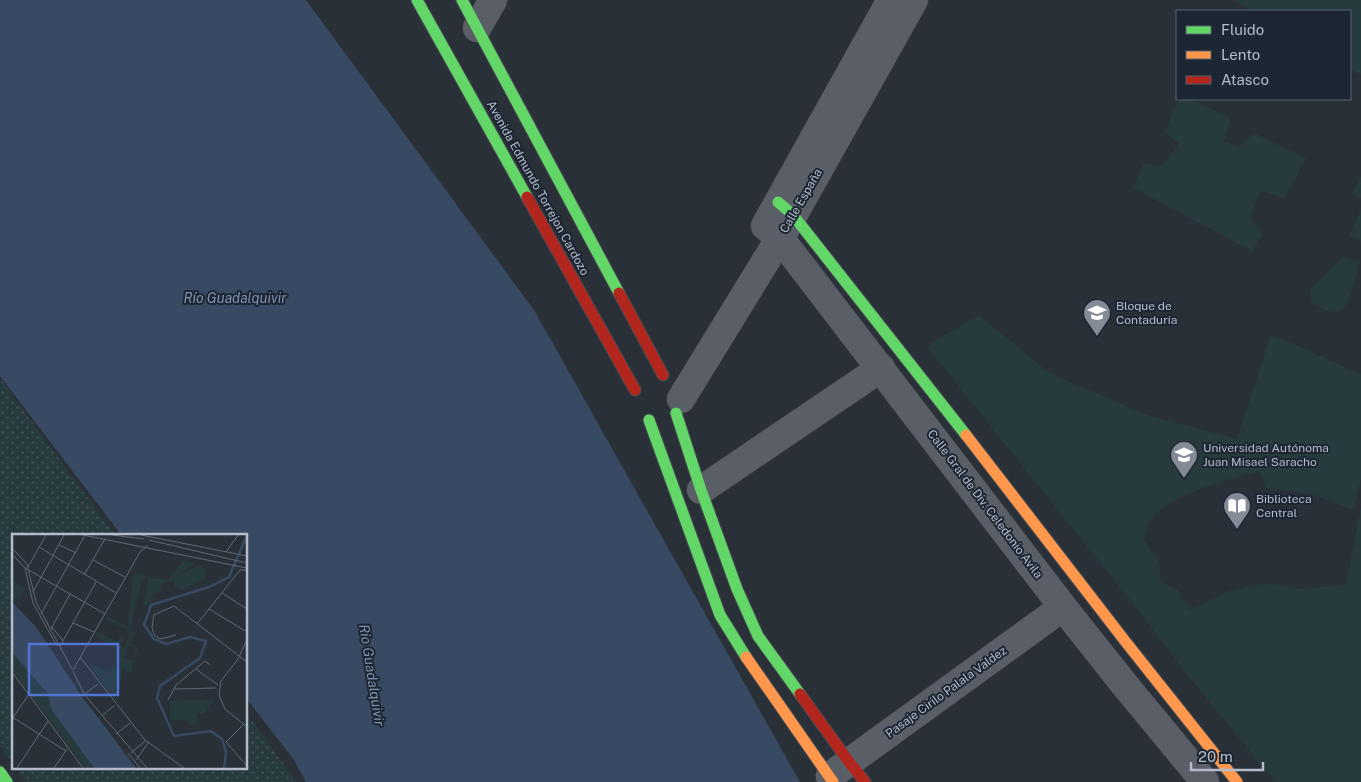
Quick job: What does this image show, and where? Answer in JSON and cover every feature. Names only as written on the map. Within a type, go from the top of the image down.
[{"type":"street","name":"Avenida Edmundo Torrejon Cardozo","points":[[417,0],[635,390]]},
{"type":"street","name":"Avenida Edmundo Torrejon Cardozo","points":[[462,0],[666,387],[737,589],[758,636],[844,776]]},
{"type":"street","points":[[477,28],[493,0]]},
{"type":"street","name":"Calle España","points":[[779,220],[891,0]]},
{"type":"street","name":"Calle España","points":[[666,387],[779,220],[914,0]]},
{"type":"street","points":[[779,220],[870,311],[1153,678],[1237,782]]},
{"type":"street","name":"Calle Gral de Div. Celedonio Avila","points":[[779,220],[881,368],[1063,607],[1205,782]]},
{"type":"street","points":[[701,490],[881,368]]},
{"type":"street","points":[[666,387],[670,418],[663,421],[649,420],[636,408],[635,390],[666,387]]},
{"type":"street","points":[[649,420],[720,615],[738,646],[844,776]]},
{"type":"street","name":"Pasaje Cirilo Palala Valdez","points":[[844,776],[1063,607]]},
{"type":"street","points":[[0,772],[7,782]]},
{"type":"green space","points":[[1233,0],[1361,0],[1361,75],[1351,70],[1351,10],[1250,10]]},
{"type":"green space","points":[[1178,100],[1193,100],[1231,118],[1224,141],[1239,147],[1254,133],[1306,158],[1285,198],[1260,192],[1250,217],[1263,235],[1252,251],[1133,188],[1144,163],[1161,166],[1179,144],[1165,132]]},
{"type":"green space","points":[[1361,176],[1361,198],[1352,194]]},
{"type":"green space","points":[[1361,210],[1361,242],[1349,236]]},
{"type":"green space","points":[[1343,256],[1359,262],[1352,292],[1349,300],[1340,311],[1329,311],[1312,303],[1310,290]]},
{"type":"green space","points":[[979,315],[1048,372],[1144,414],[1237,439],[1271,334],[1361,374],[1361,478],[1354,510],[1310,494],[1266,488],[1260,471],[1202,488],[1161,509],[1150,520],[1144,540],[1160,565],[1161,582],[1178,590],[1190,610],[1229,591],[1265,583],[1302,589],[1346,585],[1361,507],[1361,782],[1275,782],[1189,677],[1135,606],[928,348],[932,342]]},
{"type":"green space","points":[[0,378],[115,534],[12,534],[12,762],[0,747]]},
{"type":"green space","points":[[248,716],[297,782],[26,782],[17,770],[248,770]]},
{"type":"water","name":"Río Guadalquivir","points":[[0,0],[306,0],[534,310],[800,782],[306,782],[294,760],[248,701],[248,534],[120,534],[0,376]]},
{"type":"traffic: fast","points":[[417,0],[527,197]]},
{"type":"traffic: fast","points":[[462,0],[619,293]]},
{"type":"traffic: fast","points":[[778,202],[793,215],[966,435]]},
{"type":"traffic: fast","points":[[676,413],[701,490],[737,589],[758,636],[800,694]]},
{"type":"traffic: fast","points":[[649,420],[720,615],[746,657]]},
{"type":"traffic: fast","points":[[0,772],[7,782]]},
{"type":"traffic: slow","points":[[966,435],[1237,782]]},
{"type":"traffic: slow","points":[[746,657],[833,782]]},
{"type":"traffic: jam","points":[[527,197],[635,390]]},
{"type":"traffic: jam","points":[[619,293],[663,375]]},
{"type":"traffic: jam","points":[[800,694],[865,782]]},
{"type":"place","name":"Bloque de Contaduría","points":[[1097,337]]},
{"type":"place","name":"Universidad Autónoma Juan Misael Saracho","points":[[1184,479]]},
{"type":"place","name":"Biblioteca Central","points":[[1237,530]]}]
